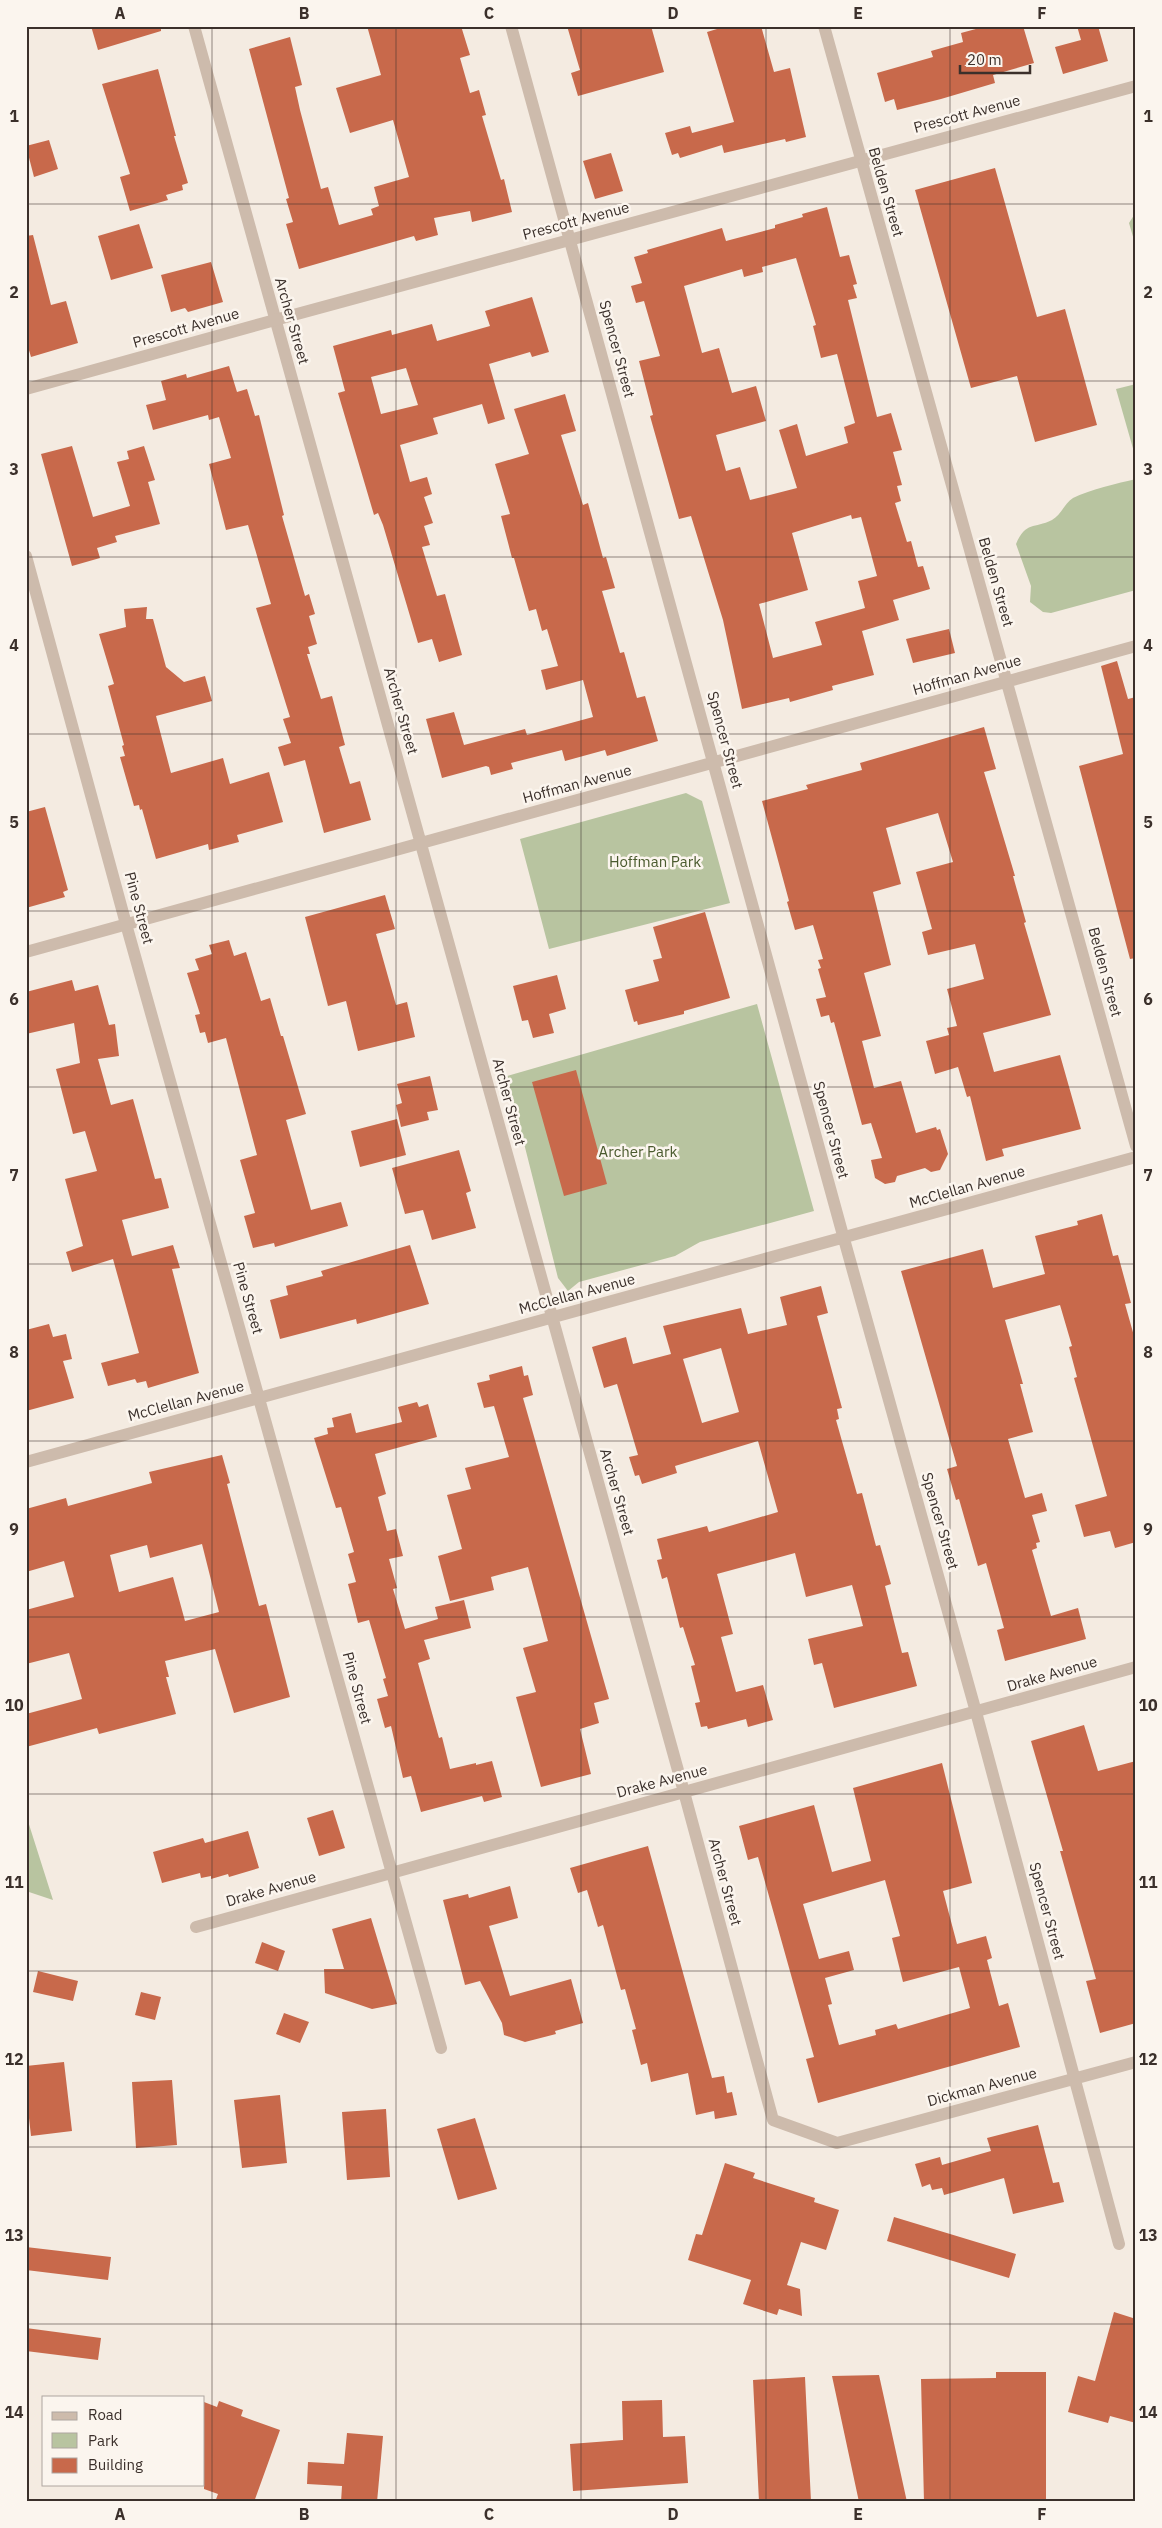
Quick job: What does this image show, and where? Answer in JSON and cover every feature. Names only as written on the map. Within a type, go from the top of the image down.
[{"type":"street","name":"Archer Street","points":[[194,26],[422,844],[773,2120],[837,2143]]},
{"type":"street","name":"Spencer Street","points":[[511,26],[976,1712],[1119,2244]]},
{"type":"street","name":"Belden Street","points":[[824,26],[1136,1146]]},
{"type":"street","name":"Prescott Avenue","points":[[26,390],[570,239],[1136,86]]},
{"type":"street","name":"Pine Street","points":[[26,556],[126,924],[260,1398],[390,1872],[441,2048]]},
{"type":"street","name":"Hoffman Avenue","points":[[26,952],[422,844],[1007,680],[1136,646]]},
{"type":"street","name":"McClellan Avenue","points":[[26,1462],[844,1239],[1136,1157]]},
{"type":"street","name":"Drake Avenue","points":[[196,1928],[390,1872],[1136,1667]]},
{"type":"street","name":"Dickman Avenue","points":[[837,2143],[1136,2062]]},
{"type":"green space","points":[[1136,212],[1136,247],[1129,223]]},
{"type":"green space","points":[[1136,384],[1136,459],[1116,389]]},
{"type":"green space","points":[[1136,479],[1136,590],[1051,613],[1043,612],[1030,602],[1031,586],[1016,544],[1023,532],[1031,527],[1052,520],[1073,498]]},
{"type":"green space","name":"Hoffman Park","points":[[686,793],[702,801],[730,903],[549,949],[520,839]]},
{"type":"green space","name":"Archer Park","points":[[757,1004],[814,1211],[700,1242],[675,1256],[579,1282],[568,1291],[558,1278],[507,1076]]},
{"type":"green space","points":[[26,1815],[53,1900],[26,1891]]},
{"type":"building","points":[[91,26],[161,26],[161,31],[98,50]]},
{"type":"building","points":[[367,26],[461,26],[470,55],[460,58],[470,93],[479,90],[486,115],[482,116],[501,180],[504,179],[512,212],[472,222],[470,211],[434,218],[438,235],[416,241],[414,236],[299,269],[286,224],[293,222],[286,199],[289,198],[249,49],[290,37],[302,85],[295,87],[300,110],[321,189],[328,187],[339,225],[373,215],[371,209],[379,206],[374,187],[409,177],[393,120],[350,133],[336,88],[381,75]]},
{"type":"building","points":[[567,26],[651,26],[664,72],[578,96],[571,73],[580,70]]},
{"type":"building","points":[[727,26],[761,26],[774,72],[790,68],[806,137],[786,142],[785,139],[724,153],[722,145],[680,158],[678,153],[672,155],[665,133],[690,126],[692,133],[734,122],[707,32]]},
{"type":"building","points":[[987,26],[1023,26],[1034,63],[993,75],[995,83],[941,99],[897,110],[894,99],[885,102],[877,73],[933,57],[931,51],[963,42],[961,33]]},
{"type":"building","points":[[1077,26],[1098,26],[1108,61],[1063,74],[1055,47],[1081,40]]},
{"type":"building","points":[[158,69],[176,136],[174,136],[188,183],[182,185],[183,190],[166,195],[168,200],[130,211],[120,177],[130,174],[102,84]]},
{"type":"building","points":[[49,140],[58,169],[34,177],[26,146]]},
{"type":"building","points":[[611,153],[623,191],[595,199],[583,161]]},
{"type":"building","points":[[995,168],[1037,317],[1065,309],[1097,425],[1035,442],[1017,376],[971,388],[915,190]]},
{"type":"building","points":[[827,207],[840,257],[849,255],[857,284],[853,285],[857,298],[848,300],[877,417],[891,413],[902,450],[893,452],[902,485],[897,486],[901,501],[895,503],[907,542],[911,541],[918,567],[923,566],[930,589],[893,600],[899,620],[862,631],[874,675],[832,686],[833,690],[790,702],[789,698],[742,709],[723,620],[691,516],[679,519],[650,416],[653,415],[639,361],[660,356],[644,301],[636,303],[631,286],[642,283],[634,257],[648,253],[647,250],[722,228],[726,241],[775,228],[775,225],[803,217],[802,214]],"holes":[[[796,258],[816,325],[813,326],[821,358],[837,354],[855,423],[844,427],[848,443],[806,456],[797,424],[779,430],[797,488],[750,500],[740,467],[726,471],[716,435],[766,421],[756,386],[732,393],[719,348],[702,353],[684,286],[742,269],[744,277],[763,272],[762,267]],[[851,515],[852,519],[861,517],[877,576],[858,581],[865,608],[815,622],[822,645],[773,658],[759,604],[808,590],[792,533]]]},
{"type":"building","points":[[139,224],[153,268],[111,280],[98,236]]},
{"type":"building","points":[[33,235],[51,305],[66,301],[78,343],[31,357],[26,340],[26,236]]},
{"type":"building","points":[[211,262],[223,302],[188,312],[185,308],[171,312],[161,275]]},
{"type":"building","points":[[532,297],[549,352],[532,357],[530,352],[489,364],[505,419],[488,424],[482,404],[433,418],[438,434],[400,445],[410,482],[427,477],[432,494],[424,497],[433,523],[424,526],[430,545],[422,547],[437,596],[445,594],[462,655],[439,662],[432,639],[418,643],[383,525],[378,513],[374,515],[338,393],[345,391],[333,346],[391,330],[392,335],[432,324],[437,341],[490,326],[485,311]],"holes":[[[406,368],[418,405],[381,414],[371,377]]]},
{"type":"building","points":[[229,366],[237,392],[247,389],[255,416],[259,415],[284,515],[282,516],[305,596],[309,594],[315,614],[309,616],[317,644],[308,647],[310,654],[307,654],[321,699],[332,696],[345,745],[339,747],[350,784],[360,781],[371,820],[324,833],[305,760],[284,766],[278,747],[291,743],[283,719],[290,717],[256,608],[271,604],[248,525],[226,530],[209,464],[231,458],[219,417],[209,420],[208,415],[153,430],[146,405],[166,400],[161,381],[186,374],[187,378]]},
{"type":"building","points":[[565,394],[576,431],[561,435],[583,505],[588,503],[603,558],[606,557],[615,588],[602,591],[620,653],[624,652],[637,698],[645,696],[658,741],[607,756],[605,750],[565,761],[562,750],[511,763],[513,769],[491,775],[489,767],[486,766],[442,778],[426,719],[454,712],[464,745],[525,729],[527,735],[593,717],[583,680],[546,690],[541,670],[558,666],[547,629],[542,631],[536,609],[529,611],[514,558],[512,558],[501,516],[510,514],[495,464],[529,454],[514,409]]},
{"type":"building","points":[[72,446],[93,517],[130,506],[117,462],[129,459],[127,451],[144,446],[155,480],[148,482],[160,524],[115,536],[117,542],[97,548],[100,558],[72,566],[41,454]]},
{"type":"building","points":[[147,607],[146,619],[153,619],[166,667],[184,682],[205,676],[212,701],[156,716],[171,773],[223,758],[230,784],[269,772],[283,822],[237,835],[239,842],[209,850],[208,844],[156,859],[142,809],[140,810],[139,805],[134,806],[120,757],[125,756],[122,746],[124,745],[108,686],[114,684],[99,634],[126,627],[124,609]]},
{"type":"building","points":[[949,629],[955,653],[913,663],[906,639]]},
{"type":"building","points":[[1117,661],[1128,699],[1136,697],[1136,958],[1130,959],[1079,766],[1123,754],[1101,666]]},
{"type":"building","points":[[984,727],[996,769],[984,772],[1015,876],[1013,876],[1026,922],[1024,923],[1051,1015],[983,1033],[994,1072],[1060,1055],[1081,1129],[1002,1149],[1004,1156],[986,1161],[970,1096],[967,1097],[958,1067],[935,1074],[926,1041],[949,1035],[947,1028],[957,1026],[947,989],[984,979],[975,944],[928,955],[922,932],[932,929],[916,872],[953,862],[938,813],[886,828],[901,884],[873,892],[891,965],[864,973],[881,1036],[862,1041],[874,1088],[901,1081],[916,1133],[936,1127],[937,1130],[940,1129],[948,1154],[940,1170],[931,1172],[925,1168],[897,1176],[895,1182],[885,1184],[875,1178],[871,1160],[882,1158],[871,1123],[862,1125],[834,1022],[831,1023],[829,1015],[821,1017],[816,999],[826,997],[818,969],[821,968],[818,960],[823,959],[813,925],[795,930],[762,801],[808,789],[806,785],[862,770],[860,763]]},
{"type":"building","points":[[45,807],[68,890],[63,892],[65,897],[26,908],[26,812]]},
{"type":"building","points":[[385,895],[395,929],[376,934],[396,1005],[407,1002],[415,1037],[358,1051],[346,1001],[328,1006],[305,917]]},
{"type":"building","points":[[705,912],[730,998],[684,1011],[684,1014],[638,1025],[637,1021],[634,1022],[625,990],[659,981],[653,960],[662,958],[653,927]]},
{"type":"building","points":[[229,940],[234,956],[246,952],[261,1001],[270,998],[281,1036],[283,1036],[306,1114],[286,1120],[311,1210],[341,1202],[348,1226],[275,1247],[274,1243],[253,1248],[244,1216],[255,1213],[240,1160],[257,1155],[226,1038],[208,1043],[205,1032],[200,1033],[195,1015],[200,1014],[187,973],[199,970],[195,959],[212,954],[209,945]]},
{"type":"building","points":[[557,975],[566,1009],[549,1014],[554,1033],[533,1038],[528,1020],[522,1021],[513,986]]},
{"type":"building","points":[[72,980],[75,991],[98,985],[109,1025],[115,1024],[119,1056],[98,1059],[111,1105],[133,1099],[155,1179],[161,1178],[169,1208],[122,1220],[132,1256],[173,1245],[180,1268],[172,1269],[199,1373],[148,1388],[146,1381],[137,1383],[135,1379],[108,1386],[101,1363],[139,1353],[113,1259],[72,1272],[66,1252],[83,1246],[65,1179],[97,1171],[85,1131],[73,1134],[56,1069],[80,1063],[74,1023],[26,1034],[26,992]]},
{"type":"building","points":[[576,1070],[607,1184],[564,1196],[532,1082]]},
{"type":"building","points":[[430,1076],[438,1110],[427,1112],[429,1120],[401,1127],[396,1105],[402,1103],[397,1084]]},
{"type":"building","points":[[397,1119],[406,1155],[360,1167],[351,1131]]},
{"type":"building","points":[[459,1150],[471,1191],[466,1193],[476,1228],[432,1240],[423,1210],[405,1214],[392,1168]]},
{"type":"building","points":[[1102,1214],[1113,1256],[1118,1255],[1131,1303],[1125,1304],[1136,1343],[1136,1542],[1115,1548],[1110,1531],[1084,1537],[1075,1505],[1107,1496],[1074,1378],[1077,1377],[1069,1347],[1072,1346],[1060,1305],[1005,1320],[1023,1384],[1020,1384],[1033,1432],[1008,1439],[1025,1498],[1042,1493],[1047,1511],[1032,1515],[1040,1542],[1036,1543],[1037,1548],[1032,1550],[1051,1616],[1078,1608],[1086,1639],[1005,1661],[997,1630],[1004,1628],[986,1563],[978,1566],[959,1499],[956,1500],[947,1469],[957,1466],[901,1271],[983,1249],[993,1288],[1045,1274],[1035,1236],[1078,1225],[1077,1221]]},
{"type":"building","points":[[410,1245],[429,1304],[357,1324],[356,1319],[280,1339],[270,1300],[288,1295],[286,1286],[323,1276],[321,1271]]},
{"type":"building","points":[[821,1286],[828,1313],[817,1316],[842,1408],[837,1409],[839,1419],[836,1420],[857,1494],[862,1493],[876,1546],[880,1545],[891,1584],[885,1586],[902,1653],[908,1652],[917,1686],[834,1708],[822,1663],[814,1665],[808,1639],[863,1626],[852,1585],[806,1597],[795,1553],[717,1574],[733,1634],[721,1637],[736,1692],[763,1685],[773,1720],[748,1727],[746,1719],[708,1729],[707,1726],[701,1727],[695,1703],[700,1702],[691,1666],[695,1665],[683,1627],[680,1628],[667,1577],[662,1579],[657,1560],[662,1559],[657,1539],[707,1526],[709,1532],[778,1512],[758,1441],[675,1466],[677,1473],[642,1484],[639,1475],[635,1476],[629,1457],[638,1455],[617,1384],[604,1388],[592,1347],[626,1337],[633,1364],[671,1354],[663,1326],[741,1308],[748,1334],[787,1325],[780,1297]],"holes":[[[721,1348],[739,1412],[702,1423],[683,1359]]]},
{"type":"building","points":[[49,1324],[53,1337],[66,1334],[72,1359],[63,1361],[74,1398],[26,1411],[26,1330]]},
{"type":"building","points":[[522,1366],[524,1376],[528,1375],[533,1395],[523,1398],[609,1699],[594,1703],[599,1723],[580,1729],[591,1774],[541,1787],[516,1697],[536,1692],[523,1648],[548,1641],[528,1567],[491,1577],[494,1590],[450,1601],[438,1556],[462,1549],[447,1495],[471,1489],[465,1468],[509,1457],[494,1406],[484,1408],[477,1383],[490,1380],[489,1375]]},
{"type":"building","points":[[417,1402],[419,1407],[428,1404],[437,1437],[375,1454],[386,1494],[378,1497],[387,1531],[396,1529],[403,1556],[389,1559],[397,1588],[393,1589],[405,1629],[438,1619],[435,1607],[464,1600],[471,1628],[424,1640],[430,1659],[418,1663],[439,1738],[442,1737],[450,1769],[492,1761],[502,1797],[484,1802],[482,1796],[421,1812],[411,1776],[403,1778],[391,1726],[385,1728],[377,1699],[388,1696],[383,1679],[386,1678],[369,1620],[358,1623],[348,1584],[356,1582],[348,1554],[354,1552],[341,1507],[336,1508],[314,1438],[328,1434],[327,1428],[334,1427],[332,1418],[351,1413],[356,1433],[402,1422],[398,1407]]},
{"type":"building","points":[[222,1455],[230,1483],[227,1484],[259,1606],[266,1604],[290,1697],[234,1713],[215,1649],[165,1661],[169,1677],[166,1677],[176,1714],[99,1734],[97,1728],[26,1747],[26,1714],[82,1699],[69,1653],[26,1664],[26,1610],[74,1597],[64,1561],[26,1572],[26,1509],[66,1498],[68,1506],[152,1483],[149,1472]],"holes":[[[202,1544],[219,1612],[185,1621],[173,1577],[119,1592],[110,1555],[147,1545],[150,1558]]]},
{"type":"building","points":[[1084,1725],[1098,1771],[1136,1761],[1136,2023],[1100,2033],[1086,1981],[1096,1979],[1060,1851],[1063,1851],[1031,1741]]},
{"type":"building","points":[[942,1763],[972,1883],[943,1891],[957,1944],[986,1936],[992,1958],[987,1960],[999,2006],[1008,2003],[1020,2047],[818,2103],[806,2059],[814,2057],[758,1857],[748,1860],[739,1826],[814,1805],[832,1872],[871,1861],[853,1788]],"holes":[[[885,1880],[900,1936],[892,1938],[903,1982],[959,1967],[970,2008],[898,2029],[896,2024],[875,2030],[876,2035],[839,2045],[828,2005],[832,2004],[825,1978],[854,1970],[849,1951],[819,1959],[803,1904]]]},
{"type":"building","points":[[333,1810],[345,1848],[319,1856],[307,1818]]},
{"type":"building","points":[[248,1831],[259,1868],[229,1877],[228,1874],[211,1879],[211,1876],[201,1878],[200,1873],[162,1883],[153,1852],[203,1838],[205,1843]]},
{"type":"building","points":[[648,1846],[712,2078],[724,2076],[727,2093],[732,2092],[737,2115],[715,2119],[714,2111],[696,2115],[688,2073],[651,2082],[647,2063],[641,2065],[632,2030],[636,2029],[625,1989],[621,1990],[603,1925],[598,1927],[587,1890],[578,1893],[570,1868]]},
{"type":"building","points":[[510,1886],[518,1918],[489,1926],[510,1996],[571,1979],[583,2023],[555,2031],[556,2034],[525,2042],[504,2035],[502,2023],[480,1981],[465,1985],[443,1900],[468,1894],[469,1898]]},
{"type":"building","points":[[371,1918],[397,2004],[372,2009],[325,1993],[324,1969],[344,1969],[332,1929]]},
{"type":"building","points":[[262,1942],[285,1951],[278,1971],[255,1963]]},
{"type":"building","points":[[38,1971],[78,1981],[73,2001],[33,1992]]},
{"type":"building","points":[[141,1992],[161,1997],[155,2020],[135,2015]]},
{"type":"building","points":[[284,2013],[309,2022],[300,2043],[276,2034]]},
{"type":"building","points":[[64,2062],[72,2131],[31,2136],[26,2091],[26,2066]]},
{"type":"building","points":[[172,2080],[177,2145],[136,2148],[132,2082]]},
{"type":"building","points":[[280,2095],[287,2163],[242,2168],[234,2100]]},
{"type":"building","points":[[386,2109],[390,2177],[347,2180],[342,2112]]},
{"type":"building","points":[[475,2118],[497,2189],[458,2200],[437,2129]]},
{"type":"building","points":[[1038,2125],[1053,2183],[1059,2182],[1064,2202],[1013,2214],[1004,2178],[944,2195],[942,2188],[932,2190],[930,2184],[922,2187],[915,2164],[940,2157],[942,2165],[991,2151],[987,2138]]},
{"type":"building","points":[[725,2163],[755,2173],[753,2178],[815,2198],[814,2202],[839,2210],[826,2250],[801,2242],[787,2285],[800,2289],[802,2316],[779,2309],[777,2315],[743,2304],[751,2280],[688,2260],[696,2234],[702,2235]]},
{"type":"building","points":[[894,2217],[1016,2254],[1009,2278],[887,2241]]},
{"type":"building","points":[[26,2247],[111,2257],[108,2280],[26,2270]]},
{"type":"building","points":[[1114,2312],[1136,2319],[1136,2423],[1110,2416],[1108,2423],[1068,2412],[1078,2376],[1095,2381]]},
{"type":"building","points":[[26,2328],[101,2338],[98,2360],[26,2351]]},
{"type":"building","points":[[996,2372],[1046,2372],[1046,2502],[924,2502],[921,2379],[996,2378]]},
{"type":"building","points":[[879,2375],[907,2502],[859,2502],[832,2376]]},
{"type":"building","points":[[805,2377],[811,2502],[759,2502],[753,2380]]},
{"type":"building","points":[[662,2400],[663,2437],[685,2436],[688,2483],[573,2491],[570,2444],[623,2440],[622,2401]]},
{"type":"building","points":[[219,2401],[243,2410],[241,2416],[280,2430],[254,2502],[215,2502],[218,2494],[204,2489],[205,2402],[217,2407]]},
{"type":"building","points":[[347,2433],[383,2436],[377,2502],[341,2502],[342,2486],[307,2484],[308,2462],[344,2464]]}]
